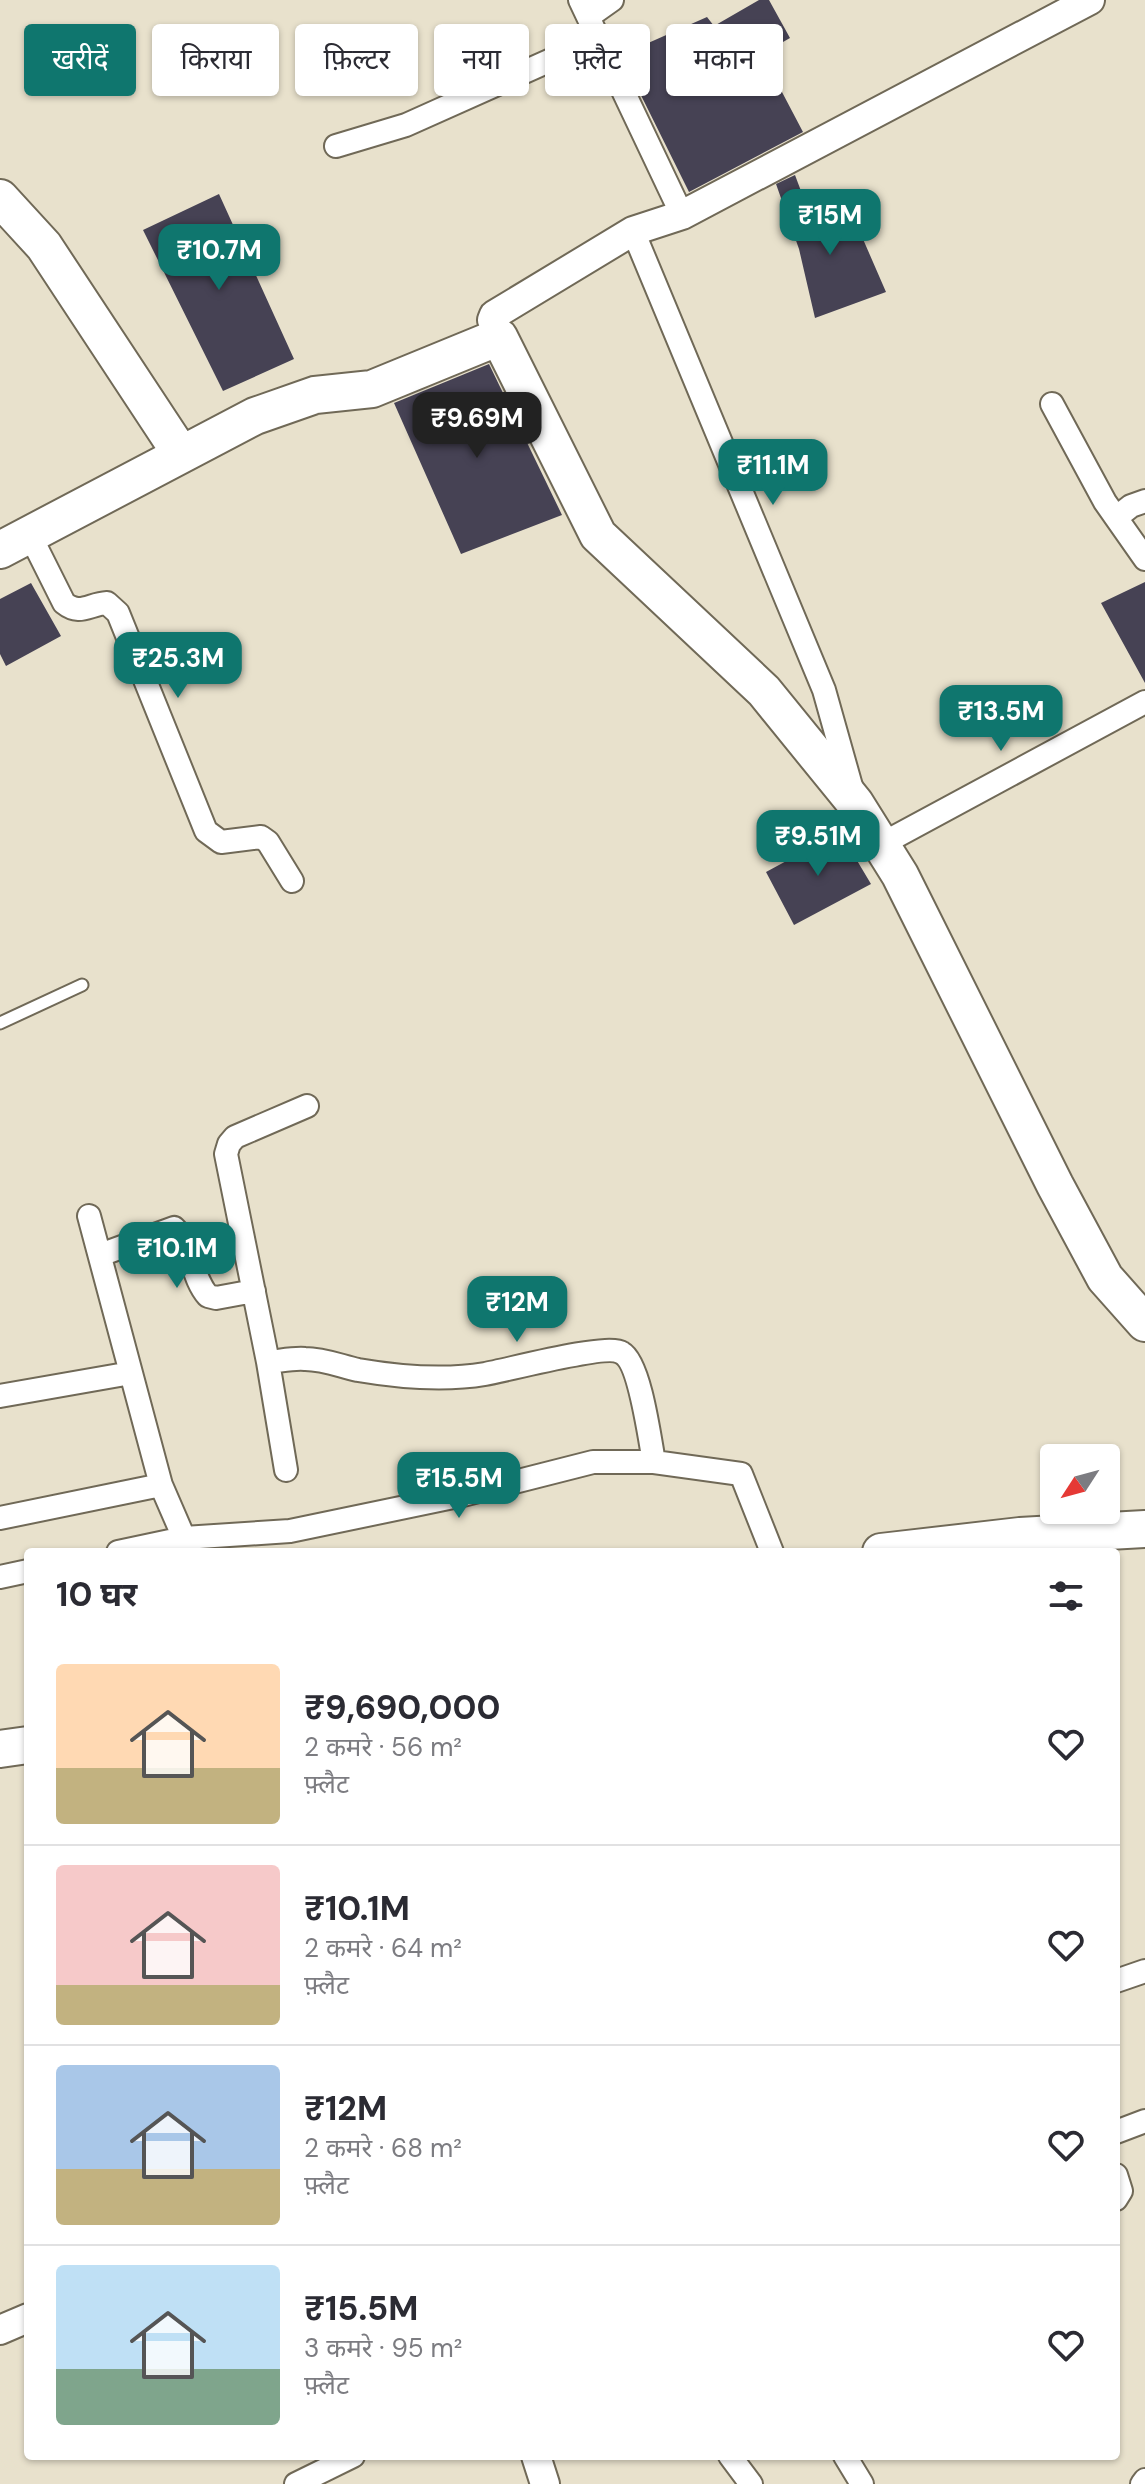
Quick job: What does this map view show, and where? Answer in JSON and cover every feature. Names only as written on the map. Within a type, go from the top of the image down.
[{"type":"main road","points":[[0,198],[44,246],[181,454]]},
{"type":"main road","points":[[15,543],[255,416],[315,395],[372,389],[499,337],[598,535],[764,691],[855,803],[900,875],[1105,1278],[1145,1323]]},
{"type":"main road","points":[[916,1548],[1020,1536],[1145,1529]]},
{"type":"main road","points":[[1120,1551],[1145,1549]]},
{"type":"main road","points":[[0,1726],[24,1723]]},
{"type":"main road","points":[[0,1749],[24,1746]]},
{"type":"street","points":[[584,8],[612,0]]},
{"type":"street","points":[[499,337],[492,320],[494,315],[633,231],[682,215],[1090,0]]},
{"type":"street","points":[[336,146],[406,125],[545,63]]},
{"type":"street","points":[[625,96],[682,215]]},
{"type":"street","points":[[633,231],[824,690],[855,803]]},
{"type":"street","points":[[1052,404],[1105,502],[1145,559]]},
{"type":"street","points":[[1117,517],[1131,506],[1145,501]]},
{"type":"street","points":[[15,543],[71,609],[80,611],[107,603],[118,613],[206,831],[221,842],[261,837],[268,842],[292,881]]},
{"type":"street","points":[[880,845],[1145,702]]},
{"type":"street","points":[[286,1470],[268,1362],[226,1154],[235,1137],[307,1106]]},
{"type":"street","points":[[89,1216],[161,1485],[184,1538]]},
{"type":"street","points":[[100,1255],[174,1228],[184,1242],[196,1277],[208,1296],[216,1298],[254,1291]]},
{"type":"street","points":[[268,1362],[319,1360],[356,1369],[445,1379],[573,1355],[611,1350],[623,1353],[643,1400],[654,1462]]},
{"type":"street","points":[[0,1396],[131,1373]]},
{"type":"street","points":[[137,1548],[184,1538],[290,1531],[463,1495],[593,1462],[654,1462],[741,1474],[770,1548]]},
{"type":"street","points":[[0,1518],[161,1485]]},
{"type":"street","points":[[0,1577],[24,1572]]},
{"type":"street","points":[[1120,1980],[1145,1971]]},
{"type":"street","points":[[1120,2130],[1145,2121]]},
{"type":"street","points":[[0,2330],[24,2320]]},
{"type":"street","points":[[296,2484],[345,2460]]},
{"type":"street","points":[[537,2460],[545,2484]]},
{"type":"street","points":[[733,2460],[751,2484]]},
{"type":"street","points":[[847,2460],[861,2484]]},
{"type":"lane","points":[[0,1023],[82,985]]},
{"type":"building","points":[[759,0],[769,0],[782,24],[717,24]]},
{"type":"building","points":[[707,17],[712,24],[691,24]]},
{"type":"building","points":[[783,25],[790,38],[783,42]]},
{"type":"building","points":[[666,35],[666,96],[783,94],[803,132],[689,192],[641,96],[650,96],[650,42]]},
{"type":"building","points":[[795,175],[817,234],[856,223],[886,292],[815,318],[799,249],[776,184]]},
{"type":"building","points":[[219,194],[294,359],[223,391],[143,230]]},
{"type":"building","points":[[489,364],[562,515],[461,554],[394,403]]},
{"type":"building","points":[[1145,582],[1145,683],[1101,603]]},
{"type":"building","points":[[31,583],[61,636],[6,666],[0,654],[0,599]]},
{"type":"building","points":[[840,832],[871,884],[794,925],[766,872]]}]
